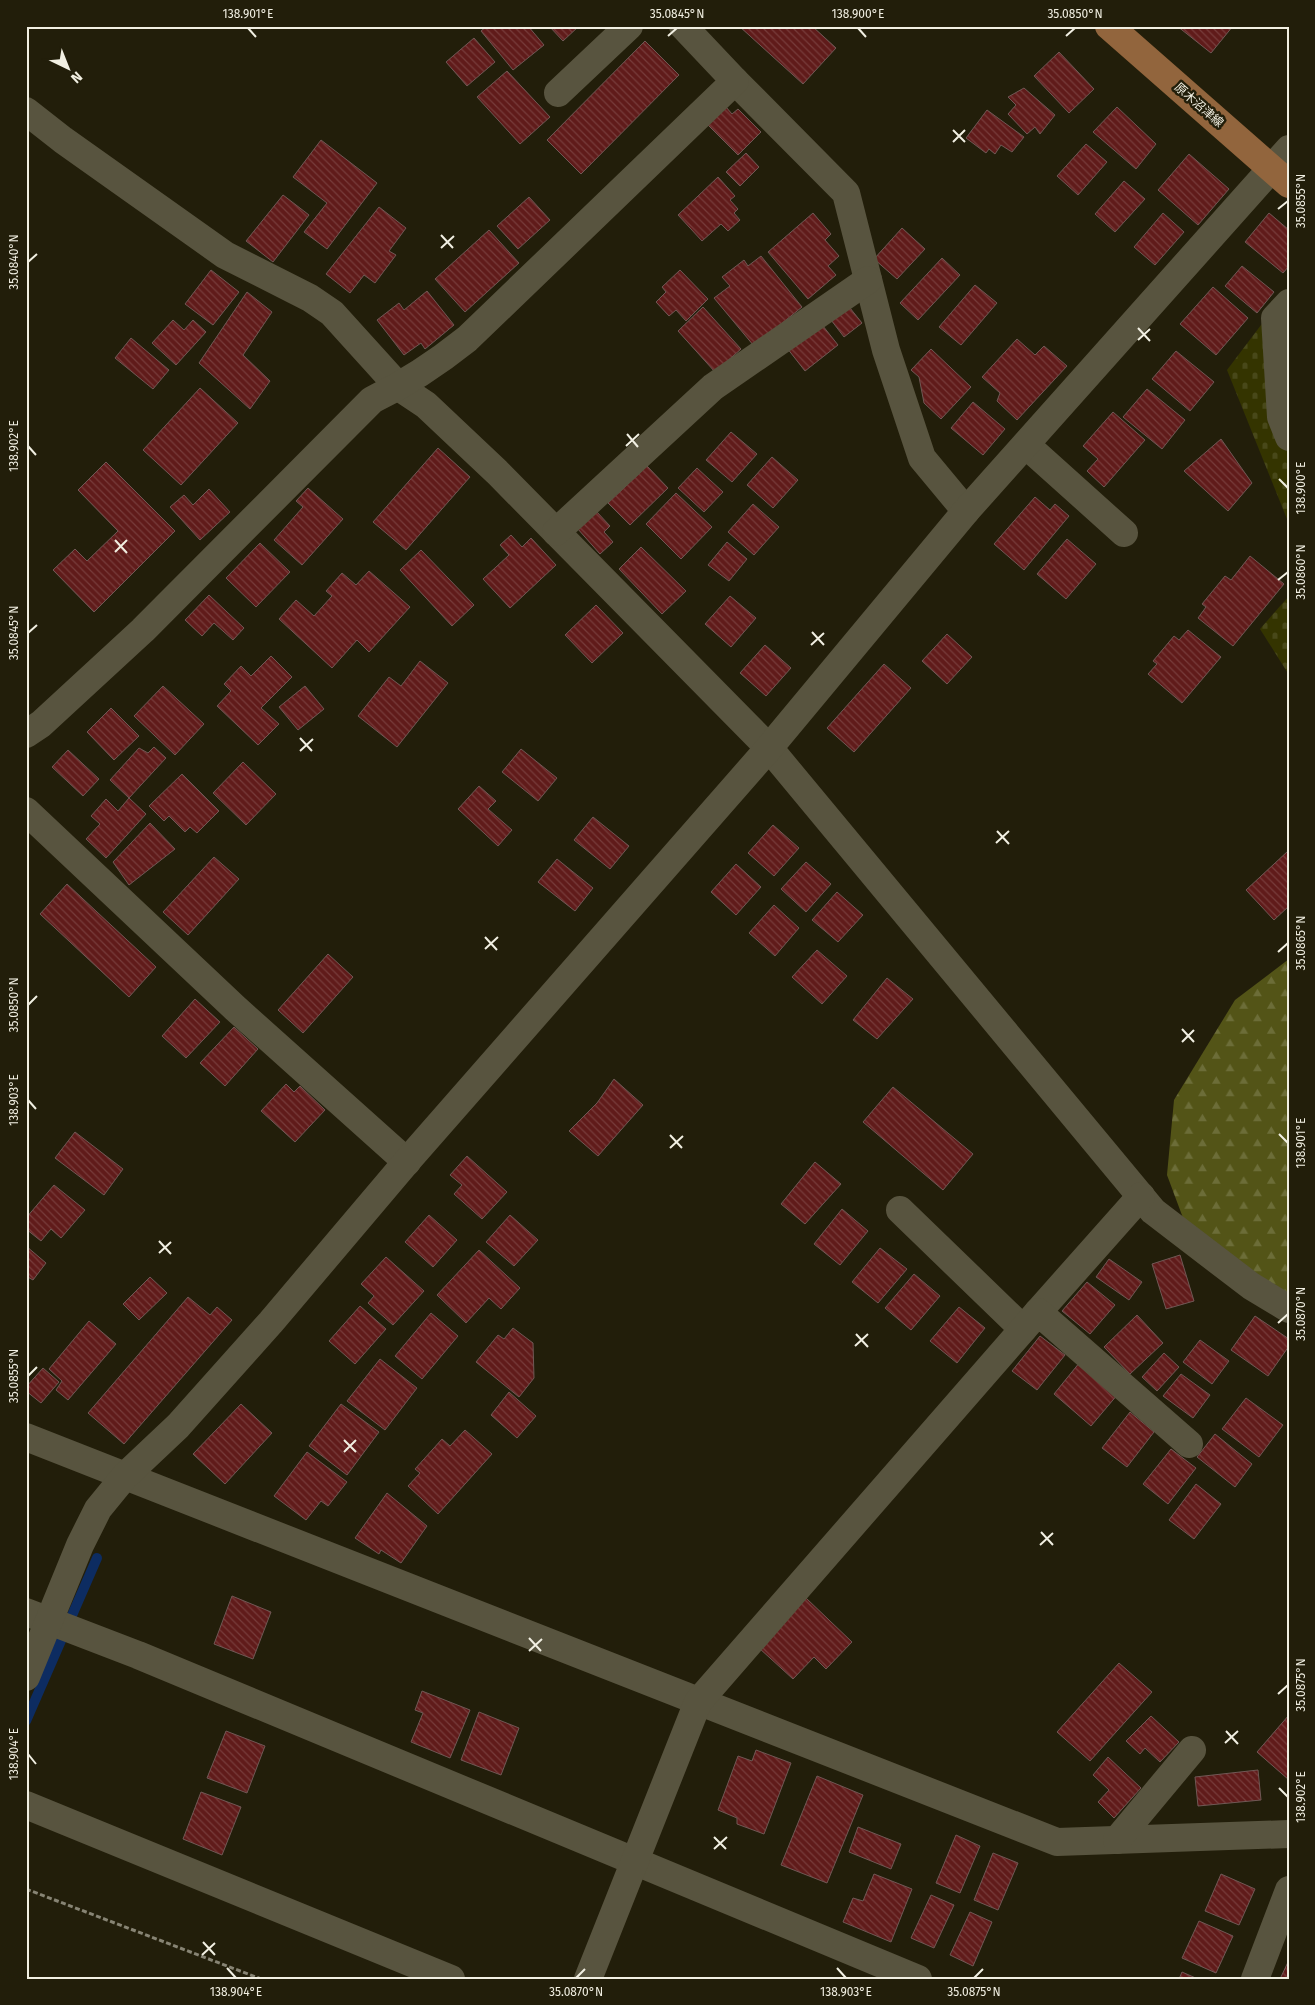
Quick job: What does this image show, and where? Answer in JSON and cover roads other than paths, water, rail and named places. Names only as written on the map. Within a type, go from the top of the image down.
[{"type":"main road","name":"原木沼津線","points":[[1109,26],[1283,167]]},
{"type":"street","points":[[558,93],[629,26]]},
{"type":"street","points":[[683,26],[846,193],[886,350],[922,458],[966,511]]},
{"type":"street","points":[[26,734],[41,724],[143,630],[372,400],[400,387],[467,339],[735,81]]},
{"type":"street","points":[[26,111],[63,140],[225,255],[310,298],[332,313],[400,387],[426,405],[556,532],[768,748],[1153,1211],[1250,1286],[1289,1310]]},
{"type":"street","points":[[26,1677],[38,1616],[80,1545],[98,1509],[125,1476],[178,1426],[271,1322],[407,1162],[768,748],[966,511],[1283,167]]},
{"type":"street","points":[[556,532],[713,387],[868,280]]},
{"type":"street","points":[[1289,303],[1275,318],[1282,417],[1289,437]]},
{"type":"street","points":[[1026,445],[1124,533]]},
{"type":"street","points":[[26,812],[235,1008],[407,1162]]},
{"type":"street","points":[[588,1979],[698,1702],[1030,1320],[1141,1196]]},
{"type":"street","points":[[900,1210],[1030,1320],[1188,1444]]},
{"type":"street","points":[[26,1437],[1057,1842],[1289,1834]]},
{"type":"street","points":[[38,1616],[138,1655],[918,1979]]},
{"type":"street","points":[[1117,1840],[1192,1750]]},
{"type":"street","points":[[26,1805],[450,1979]]},
{"type":"street","points":[[1255,1979],[1289,1890]]},
{"type":"waterway","points":[[26,1721],[97,1558]]}]
